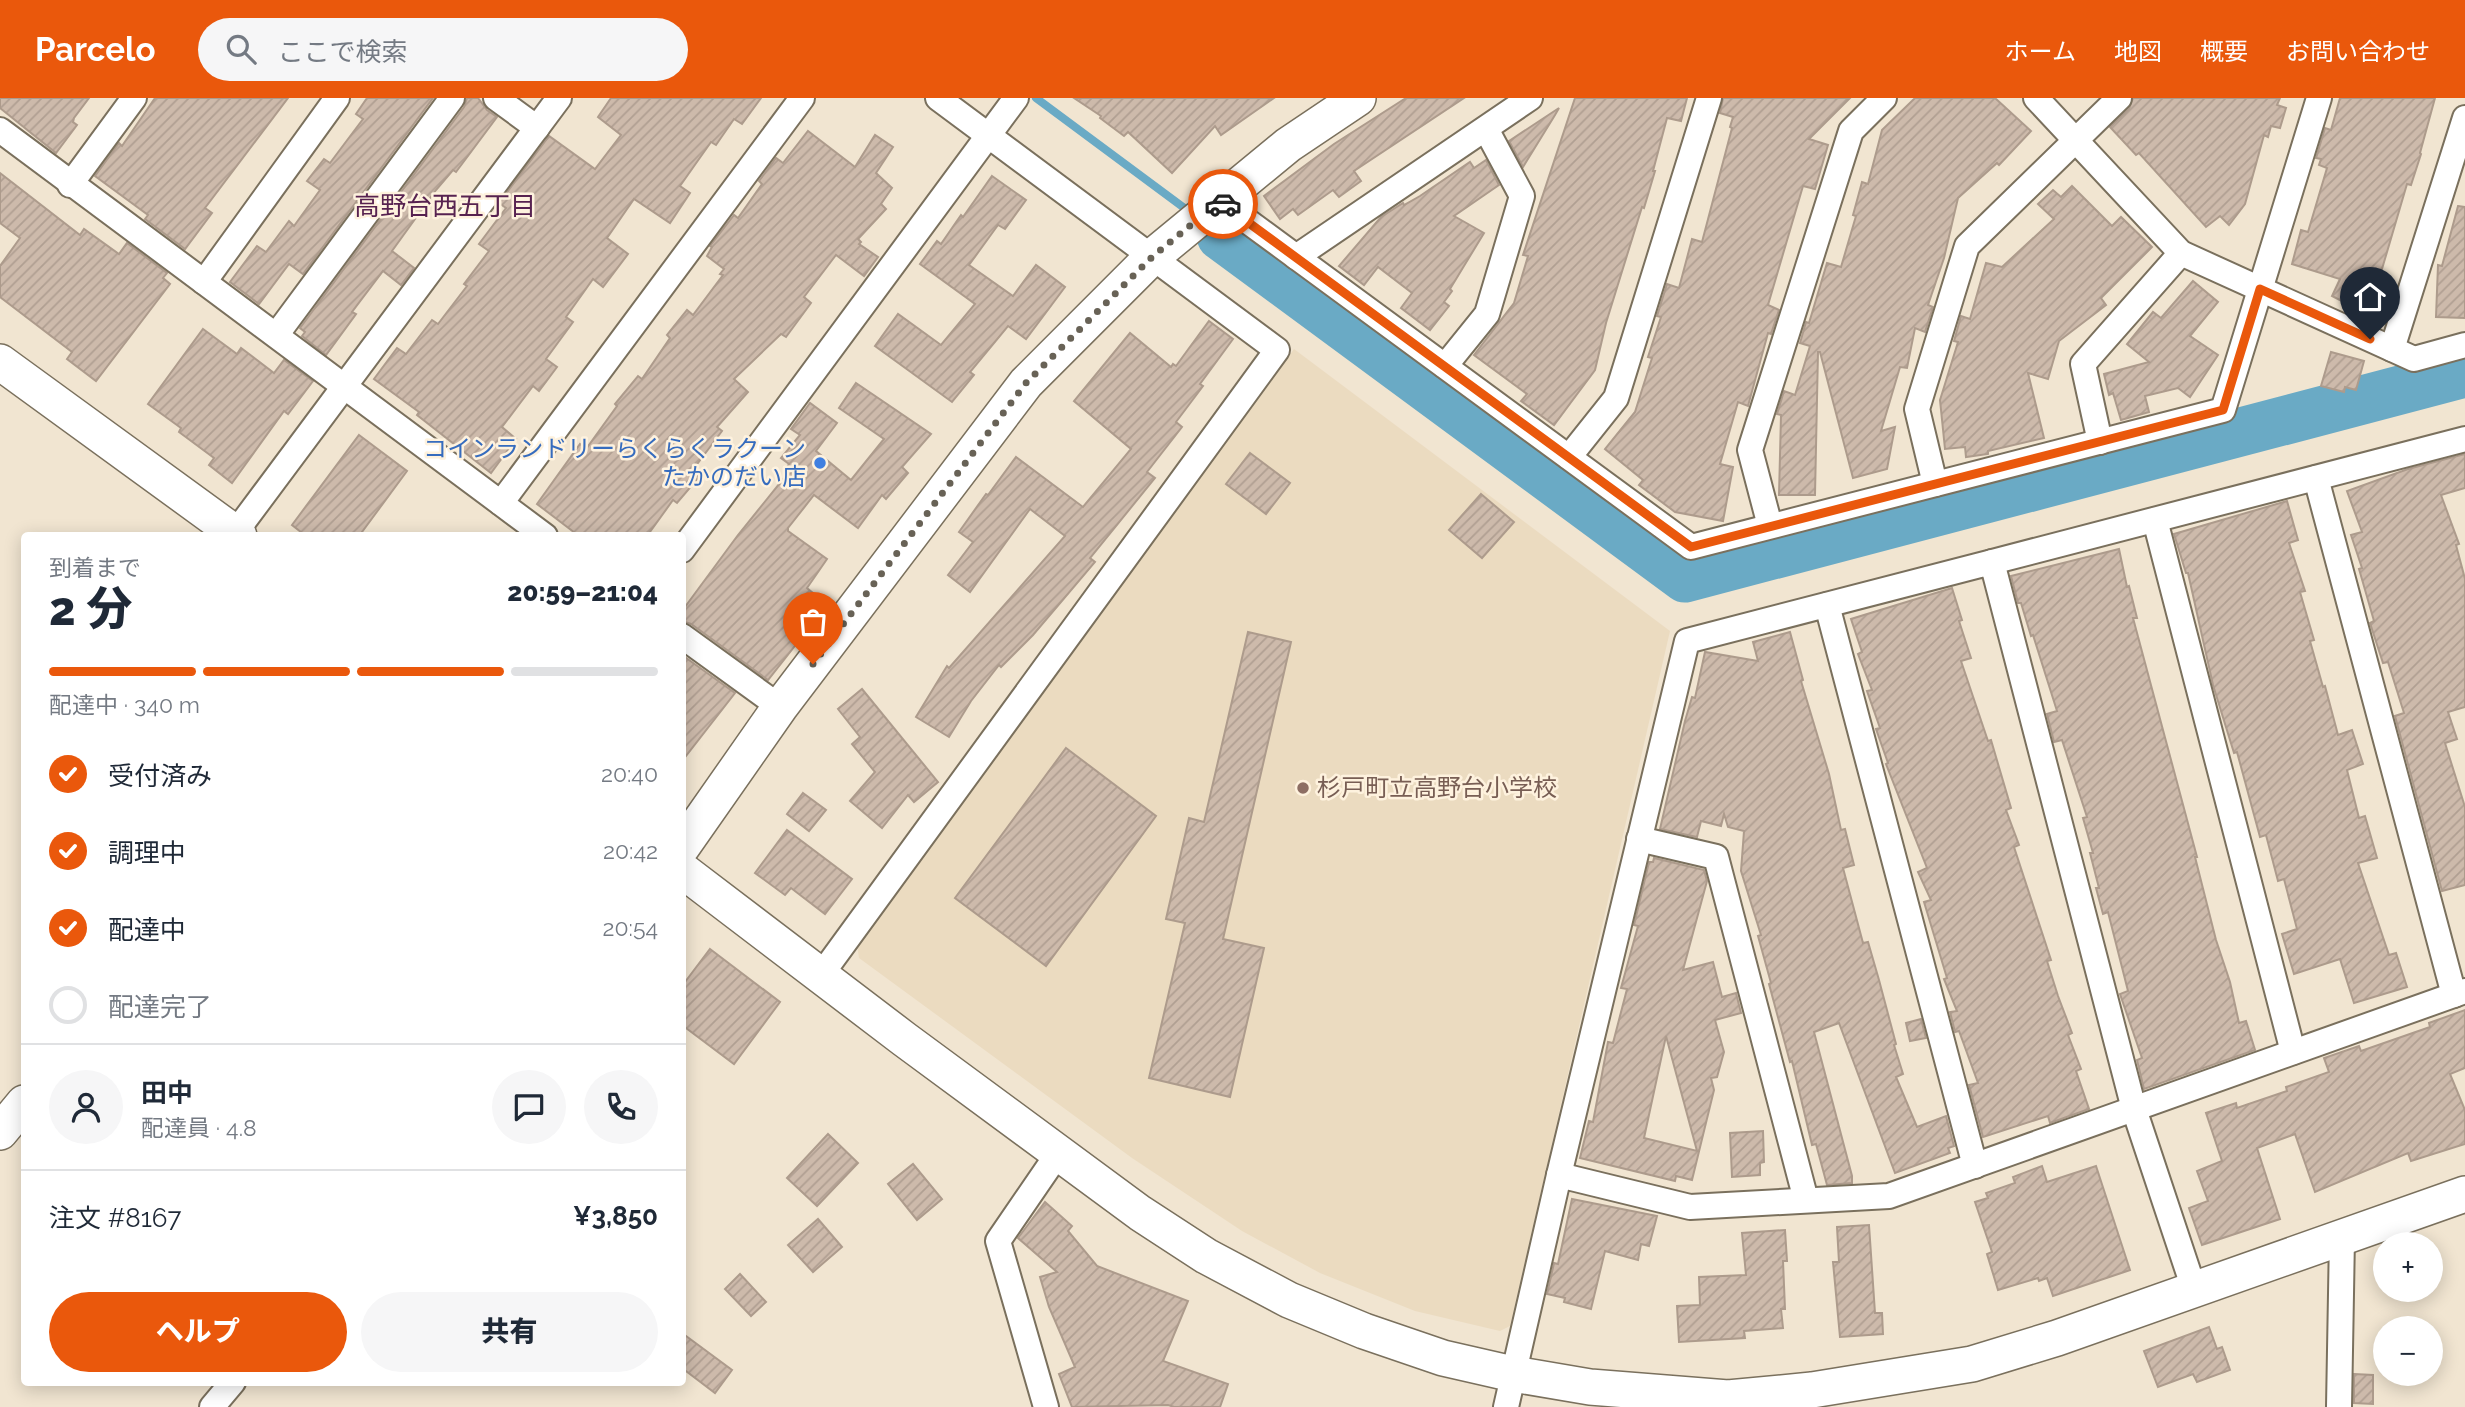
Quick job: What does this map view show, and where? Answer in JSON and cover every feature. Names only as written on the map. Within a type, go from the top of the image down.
[{"type":"street","points":[[70,185],[134,98]]},
{"type":"street","points":[[204,282],[337,98]]},
{"type":"street","points":[[277,334],[452,98]]},
{"type":"street","points":[[496,98],[537,128]]},
{"type":"street","points":[[238,532],[559,98]]},
{"type":"street","points":[[501,503],[802,98]]},
{"type":"street","points":[[821,975],[1277,350],[937,98]]},
{"type":"street","points":[[686,545],[1016,98]]},
{"type":"street","points":[[686,841],[780,707],[1026,383],[1152,257],[1288,145],[1358,98]]},
{"type":"street","points":[[1296,257],[1530,98]]},
{"type":"street","points":[[1569,457],[1616,398],[1709,98]]},
{"type":"street","points":[[1770,526],[1750,450],[1851,131],[1884,98]]},
{"type":"street","points":[[2036,98],[2181,253],[2414,359],[2465,345]]},
{"type":"street","points":[[1935,484],[1917,409],[1967,246],[2119,98]]},
{"type":"street","points":[[1220,201],[1691,547],[2223,410],[2319,98]]},
{"type":"street","points":[[2392,349],[2465,118]]},
{"type":"street","points":[[1445,366],[1487,314],[1522,196],[1486,129]]},
{"type":"street","points":[[0,130],[70,185],[277,334],[540,532]]},
{"type":"street","points":[[2100,442],[2084,364],[2181,253]]},
{"type":"street","points":[[0,362],[234,532]]},
{"type":"street","points":[[1509,1391],[1687,641],[2465,439]]},
{"type":"street","points":[[1559,1175],[1690,1207],[1889,1196],[2459,993],[2316,478]]},
{"type":"street","points":[[2155,520],[2293,1052]]},
{"type":"street","points":[[1992,562],[2134,1109],[2194,1289]]},
{"type":"street","points":[[1826,605],[1975,1166]]},
{"type":"street","points":[[686,639],[780,707]]},
{"type":"street","points":[[1639,839],[1717,857],[1806,1200]]},
{"type":"street","points":[[686,873],[1140,1213],[1206,1256],[1289,1300],[1364,1331],[1417,1349],[1509,1391],[1590,1387],[1728,1402],[1972,1364],[2057,1338],[2465,1194]]},
{"type":"street","points":[[0,1132],[21,1106]]},
{"type":"street","points":[[1046,1407],[998,1241],[1059,1152]]},
{"type":"street","points":[[2339,1407],[2342,1237]]},
{"type":"street","points":[[212,1407],[230,1386]]},
{"type":"shaded area","name":"杉戸町立高野台小学校","points":[[1294,349],[1670,631],[1510,1326],[1500,1331],[1415,1311],[1320,1273],[1242,1231],[1132,1158],[859,958],[857,944]]},
{"type":"building","points":[[0,98],[89,98],[74,118],[73,122],[77,125],[56,153],[0,108]]},
{"type":"building","points":[[155,98],[288,98],[205,208],[212,213],[185,249],[145,219],[148,215],[95,176],[119,143],[122,146]]},
{"type":"building","points":[[367,98],[433,98],[303,274],[289,264],[259,304],[230,282],[257,246],[266,252],[289,221],[294,226],[320,190],[307,181],[324,159],[330,163],[363,119],[356,114]]},
{"type":"building","points":[[467,98],[478,98],[487,110],[497,117],[456,172],[453,170],[436,190],[392,251],[414,268],[401,285],[383,271],[352,312],[356,314],[326,355],[302,336],[305,332],[300,328],[464,107]]},
{"type":"building","points":[[611,98],[761,98],[742,124],[734,119],[716,145],[711,142],[680,186],[690,193],[670,223],[634,199],[607,238],[628,254],[603,287],[593,279],[566,317],[573,322],[546,359],[557,367],[539,391],[533,386],[502,427],[516,439],[491,473],[417,415],[419,412],[374,379],[397,348],[406,354],[432,320],[438,324],[467,286],[464,284],[489,251],[479,244],[506,208],[499,203],[549,136],[595,169],[621,135],[598,117]]},
{"type":"building","points":[[1074,98],[1274,98],[1221,135],[1215,126],[1172,173],[1128,132],[1124,136]]},
{"type":"building","points":[[1406,98],[1464,98],[1354,171],[1361,181],[1339,197],[1333,190],[1298,215],[1293,209],[1280,219],[1264,196],[1334,144]]},
{"type":"building","points":[[1575,98],[1687,98],[1681,121],[1667,118],[1655,171],[1606,323],[1595,370],[1554,425],[1521,401],[1527,394],[1474,355],[1514,303],[1528,256],[1523,255]]},
{"type":"building","points":[[1723,98],[1850,98],[1809,139],[1828,145],[1815,189],[1803,186],[1768,305],[1779,310],[1771,334],[1768,333],[1748,406],[1738,402],[1720,464],[1733,467],[1723,521],[1675,512],[1639,485],[1643,480],[1605,449],[1635,412],[1652,358],[1648,357],[1661,317],[1657,316],[1667,284],[1679,288],[1692,239],[1702,242],[1732,128],[1733,117],[1720,113]]},
{"type":"building","points":[[1915,98],[1995,98],[2031,131],[1999,165],[1997,163],[1958,198],[1944,258],[1928,305],[1933,307],[1925,332],[1915,328],[1907,368],[1900,367],[1881,431],[1895,427],[1887,469],[1853,478],[1818,352],[1815,495],[1779,495],[1781,415],[1777,414],[1784,391],[1795,395],[1810,346],[1800,343],[1806,322],[1809,323],[1827,263],[1841,267],[1856,216],[1853,215],[1862,182],[1868,184],[1882,130]]},
{"type":"building","points":[[2133,98],[2280,98],[2277,105],[2286,108],[2280,128],[2271,126],[2268,137],[2264,135],[2245,204],[2229,225],[2220,216],[2206,227],[2139,153],[2136,155],[2110,127],[2129,109]]},
{"type":"building","points":[[2340,98],[2435,98],[2421,154],[2411,185],[2407,184],[2382,269],[2361,311],[2332,296],[2340,279],[2292,264],[2301,230],[2308,232],[2327,168],[2319,165],[2321,159],[2316,158],[2325,128],[2331,130]]},
{"type":"building","points":[[1559,108],[1555,115],[1523,167],[1509,141]]},
{"type":"building","points":[[808,131],[855,167],[875,135],[893,147],[876,173],[892,188],[881,204],[886,209],[858,239],[861,242],[859,244],[878,257],[864,276],[836,255],[804,297],[811,303],[786,337],[781,334],[734,379],[748,392],[717,427],[722,431],[692,471],[699,477],[677,503],[673,500],[650,532],[574,532],[537,504],[580,444],[586,449],[617,406],[615,404],[638,376],[642,379],[670,338],[667,335],[687,310],[693,315],[723,275],[720,274],[724,269],[707,256],[712,247],[710,246],[734,215],[738,218],[776,158],[783,163]]},
{"type":"building","points":[[1486,160],[1499,185],[1454,216],[1484,233],[1450,289],[1452,291],[1444,302],[1449,306],[1430,330],[1401,308],[1412,293],[1378,267],[1364,285],[1339,266],[1381,217],[1420,196],[1470,162],[1474,168]]},
{"type":"building","points":[[0,173],[80,235],[84,229],[119,254],[127,243],[167,273],[163,278],[170,284],[96,381],[67,359],[72,352],[0,297],[0,266],[20,238],[0,223]]},
{"type":"building","points":[[992,176],[1026,200],[1005,229],[998,225],[969,265],[1013,296],[1036,265],[1065,287],[1026,339],[1008,326],[970,372],[974,375],[952,402],[875,346],[898,314],[941,345],[975,304],[920,264],[937,241],[941,244]]},
{"type":"building","points":[[2072,186],[2112,226],[2121,217],[2152,247],[2101,298],[2106,305],[2059,341],[2048,379],[2028,373],[2044,438],[1988,451],[1988,454],[1966,457],[1965,447],[1945,449],[1940,400],[1958,342],[1954,341],[1961,316],[1970,319],[1986,263],[2002,267],[2054,219],[2038,204],[2053,190],[2061,197]]},
{"type":"building","points":[[2458,206],[2465,207],[2465,318],[2436,317],[2438,265],[2442,266]]},
{"type":"building","points":[[2193,281],[2218,302],[2190,336],[2218,355],[2190,397],[2178,388],[2145,396],[2149,412],[2121,420],[2113,393],[2109,395],[2104,374],[2149,362],[2127,344],[2153,312],[2161,318]]},
{"type":"building","points":[[1209,321],[1233,339],[1176,422],[1182,427],[1147,472],[1155,478],[1090,558],[1095,562],[1033,635],[1001,667],[999,665],[971,701],[949,737],[916,717],[947,666],[949,668],[1065,536],[1030,509],[970,592],[948,575],[973,542],[959,532],[986,494],[988,495],[1016,457],[1083,507],[1131,449],[1074,401],[1130,333],[1171,367],[1173,364],[1176,366]]},
{"type":"building","points":[[203,329],[237,354],[241,348],[274,373],[284,360],[313,381],[288,414],[284,411],[232,483],[209,465],[214,458],[179,432],[181,428],[148,404]]},
{"type":"building","points":[[2331,352],[2364,361],[2356,390],[2345,387],[2344,392],[2321,386]]},
{"type":"building","points":[[856,383],[931,434],[902,467],[908,473],[886,499],[882,495],[858,528],[814,495],[788,528],[788,531],[827,559],[807,588],[827,605],[768,680],[686,622],[686,606],[788,473],[785,470],[789,464],[781,458],[800,435],[791,429],[810,403],[837,423],[816,451],[851,480],[884,439],[839,408]]},
{"type":"building","points":[[359,435],[407,471],[362,532],[301,532],[292,525]]},
{"type":"building","points":[[1250,453],[1290,483],[1266,514],[1226,484]]},
{"type":"building","points":[[2465,454],[2465,488],[2441,495],[2459,544],[2456,545],[2465,579],[2465,707],[2448,712],[2457,739],[2445,743],[2465,807],[2465,885],[2442,891],[2395,716],[2404,713],[2388,662],[2383,663],[2370,623],[2374,621],[2359,569],[2362,568],[2351,535],[2362,532],[2347,491],[2408,469]]},
{"type":"building","points":[[1481,494],[1514,522],[1482,558],[1449,530]]},
{"type":"building","points":[[2287,501],[2298,540],[2289,543],[2305,591],[2300,592],[2314,640],[2310,641],[2323,687],[2325,686],[2338,735],[2352,730],[2363,764],[2347,770],[2359,818],[2365,816],[2377,858],[2358,863],[2389,955],[2396,953],[2407,987],[2354,1003],[2340,959],[2294,974],[2282,934],[2297,929],[2284,879],[2278,881],[2266,835],[2260,837],[2237,752],[2234,753],[2213,685],[2188,573],[2174,534]]},
{"type":"building","points":[[2119,549],[2137,618],[2133,618],[2197,857],[2216,940],[2230,982],[2239,1023],[2246,1021],[2255,1050],[2144,1089],[2137,1060],[2142,1058],[2120,994],[2128,991],[2108,912],[2103,914],[2096,888],[2099,888],[2090,853],[2093,853],[2083,818],[2087,817],[2062,740],[2054,742],[2047,714],[2057,711],[2011,576]]},
{"type":"building","points":[[1952,588],[1971,658],[1961,661],[1988,741],[1991,740],[2011,808],[2006,810],[2019,845],[2014,847],[2051,960],[2047,961],[2072,1033],[2068,1035],[2081,1069],[2076,1071],[2089,1109],[2050,1123],[2048,1116],[1983,1137],[1969,1085],[1978,1083],[1959,1031],[1955,1032],[1950,1012],[1957,1011],[1944,979],[1947,978],[1924,902],[1931,900],[1918,872],[1927,868],[1886,764],[1888,763],[1876,729],[1880,728],[1867,691],[1872,690],[1858,654],[1862,652],[1851,619]]},
{"type":"building","points":[[1248,632],[1291,642],[1223,939],[1264,948],[1230,1097],[1149,1078],[1185,923],[1166,919],[1189,818],[1204,822]]},
{"type":"building","points":[[1790,632],[1803,680],[1801,681],[1829,774],[1841,830],[1845,829],[1854,865],[1843,868],[1863,943],[1868,942],[1896,1044],[1894,1045],[1903,1074],[1896,1077],[1917,1127],[1946,1116],[1954,1146],[1948,1148],[1950,1153],[1895,1173],[1839,1023],[1814,1032],[1852,1183],[1827,1185],[1816,1144],[1812,1145],[1792,1061],[1790,1062],[1769,984],[1771,983],[1758,936],[1761,935],[1741,871],[1744,831],[1728,827],[1724,814],[1721,826],[1701,821],[1697,837],[1660,829],[1685,721],[1692,697],[1695,698],[1705,652],[1758,661],[1753,642]]},
{"type":"building","points":[[686,658],[735,693],[686,756]]},
{"type":"building","points":[[862,689],[938,782],[914,802],[908,795],[882,828],[850,801],[875,772],[852,744],[860,737],[838,709]]},
{"type":"building","points":[[1066,748],[1156,816],[1046,966],[955,898]]},
{"type":"building","points":[[803,793],[826,810],[809,831],[787,814]]},
{"type":"building","points":[[787,830],[852,879],[825,914],[791,888],[785,895],[755,873]]},
{"type":"building","points":[[1654,858],[1704,870],[1707,881],[1683,970],[1713,962],[1722,997],[1736,993],[1741,1013],[1715,1020],[1724,1052],[1717,1077],[1711,1078],[1714,1090],[1692,1180],[1676,1176],[1675,1181],[1580,1158],[1589,1121],[1593,1122],[1608,1042],[1613,1043],[1627,989],[1621,988],[1638,926],[1634,925],[1649,862],[1653,862]],"holes":[[[1666,1036],[1697,1151],[1644,1138]]]},
{"type":"building","points":[[710,949],[780,1002],[734,1064],[686,1028],[686,981]]},
{"type":"building","points":[[2465,1010],[2465,1068],[2450,1074],[2465,1110],[2465,1144],[2411,1161],[2408,1153],[2315,1192],[2295,1134],[2257,1148],[2280,1219],[2202,1245],[2189,1208],[2208,1201],[2197,1171],[2222,1161],[2206,1113],[2236,1103],[2237,1108],[2287,1091],[2286,1087],[2329,1072],[2324,1058],[2359,1046],[2361,1051],[2430,1027],[2429,1023]]},
{"type":"building","points":[[1921,1019],[1926,1038],[1910,1041],[1906,1023]]},
{"type":"building","points":[[1763,1131],[1764,1162],[1760,1163],[1760,1175],[1732,1177],[1730,1133]]},
{"type":"building","points":[[828,1134],[858,1163],[817,1206],[787,1178]]},
{"type":"building","points":[[913,1164],[942,1199],[917,1220],[888,1184]]},
{"type":"building","points":[[2042,1166],[2047,1182],[2096,1166],[2130,1270],[2053,1296],[2047,1278],[2039,1281],[2038,1278],[1998,1290],[1987,1254],[1992,1252],[1975,1202],[1988,1198],[1986,1193],[2015,1183],[2013,1177]]},
{"type":"building","points":[[1572,1199],[1657,1216],[1649,1246],[1641,1244],[1638,1260],[1605,1251],[1591,1309],[1547,1294],[1554,1263],[1558,1264]]},
{"type":"building","points":[[1045,1202],[1072,1226],[1068,1231],[1097,1266],[1188,1301],[1163,1361],[1228,1384],[1220,1407],[1072,1407],[1059,1374],[1075,1367],[1049,1307],[1040,1277],[1057,1272],[1018,1238]]},
{"type":"building","points":[[818,1219],[842,1247],[813,1272],[788,1245]]},
{"type":"building","points":[[1869,1225],[1875,1313],[1882,1313],[1883,1334],[1840,1337],[1833,1262],[1839,1262],[1837,1227]]},
{"type":"building","points":[[1785,1230],[1787,1261],[1783,1261],[1783,1328],[1744,1331],[1745,1338],[1679,1342],[1677,1306],[1700,1305],[1699,1277],[1746,1275],[1742,1233]]},
{"type":"building","points":[[740,1274],[766,1302],[751,1316],[725,1289]]},
{"type":"building","points":[[2209,1327],[2217,1349],[2222,1347],[2230,1370],[2197,1382],[2193,1374],[2158,1387],[2144,1351]]},
{"type":"building","points":[[686,1336],[732,1370],[715,1393],[686,1371]]},
{"type":"building","points":[[2354,1374],[2373,1375],[2373,1404],[2354,1403]]},
{"type":"waterway","points":[[1036,98],[1191,213]]},
{"type":"waterway","points":[[1204,223],[1221,236]]},
{"type":"waterway","points":[[1221,236],[1685,578],[2465,373]]},
{"type":"way so far","points":[[813,664],[1026,383],[1152,257],[1220,201],[1223,204]]},
{"type":"place","name":"コインランドリーらくらくラクーン たかのだい店","points":[[820,463]]},
{"type":"place","name":"杉戸町立高野台小学校","points":[[1303,788]]},
{"type":"district","name":"高野台西五丁目","points":[[445,206]]},
{"type":"route","points":[[1223,204],[1691,547],[2223,410],[2260,289],[2370,339]]}]
